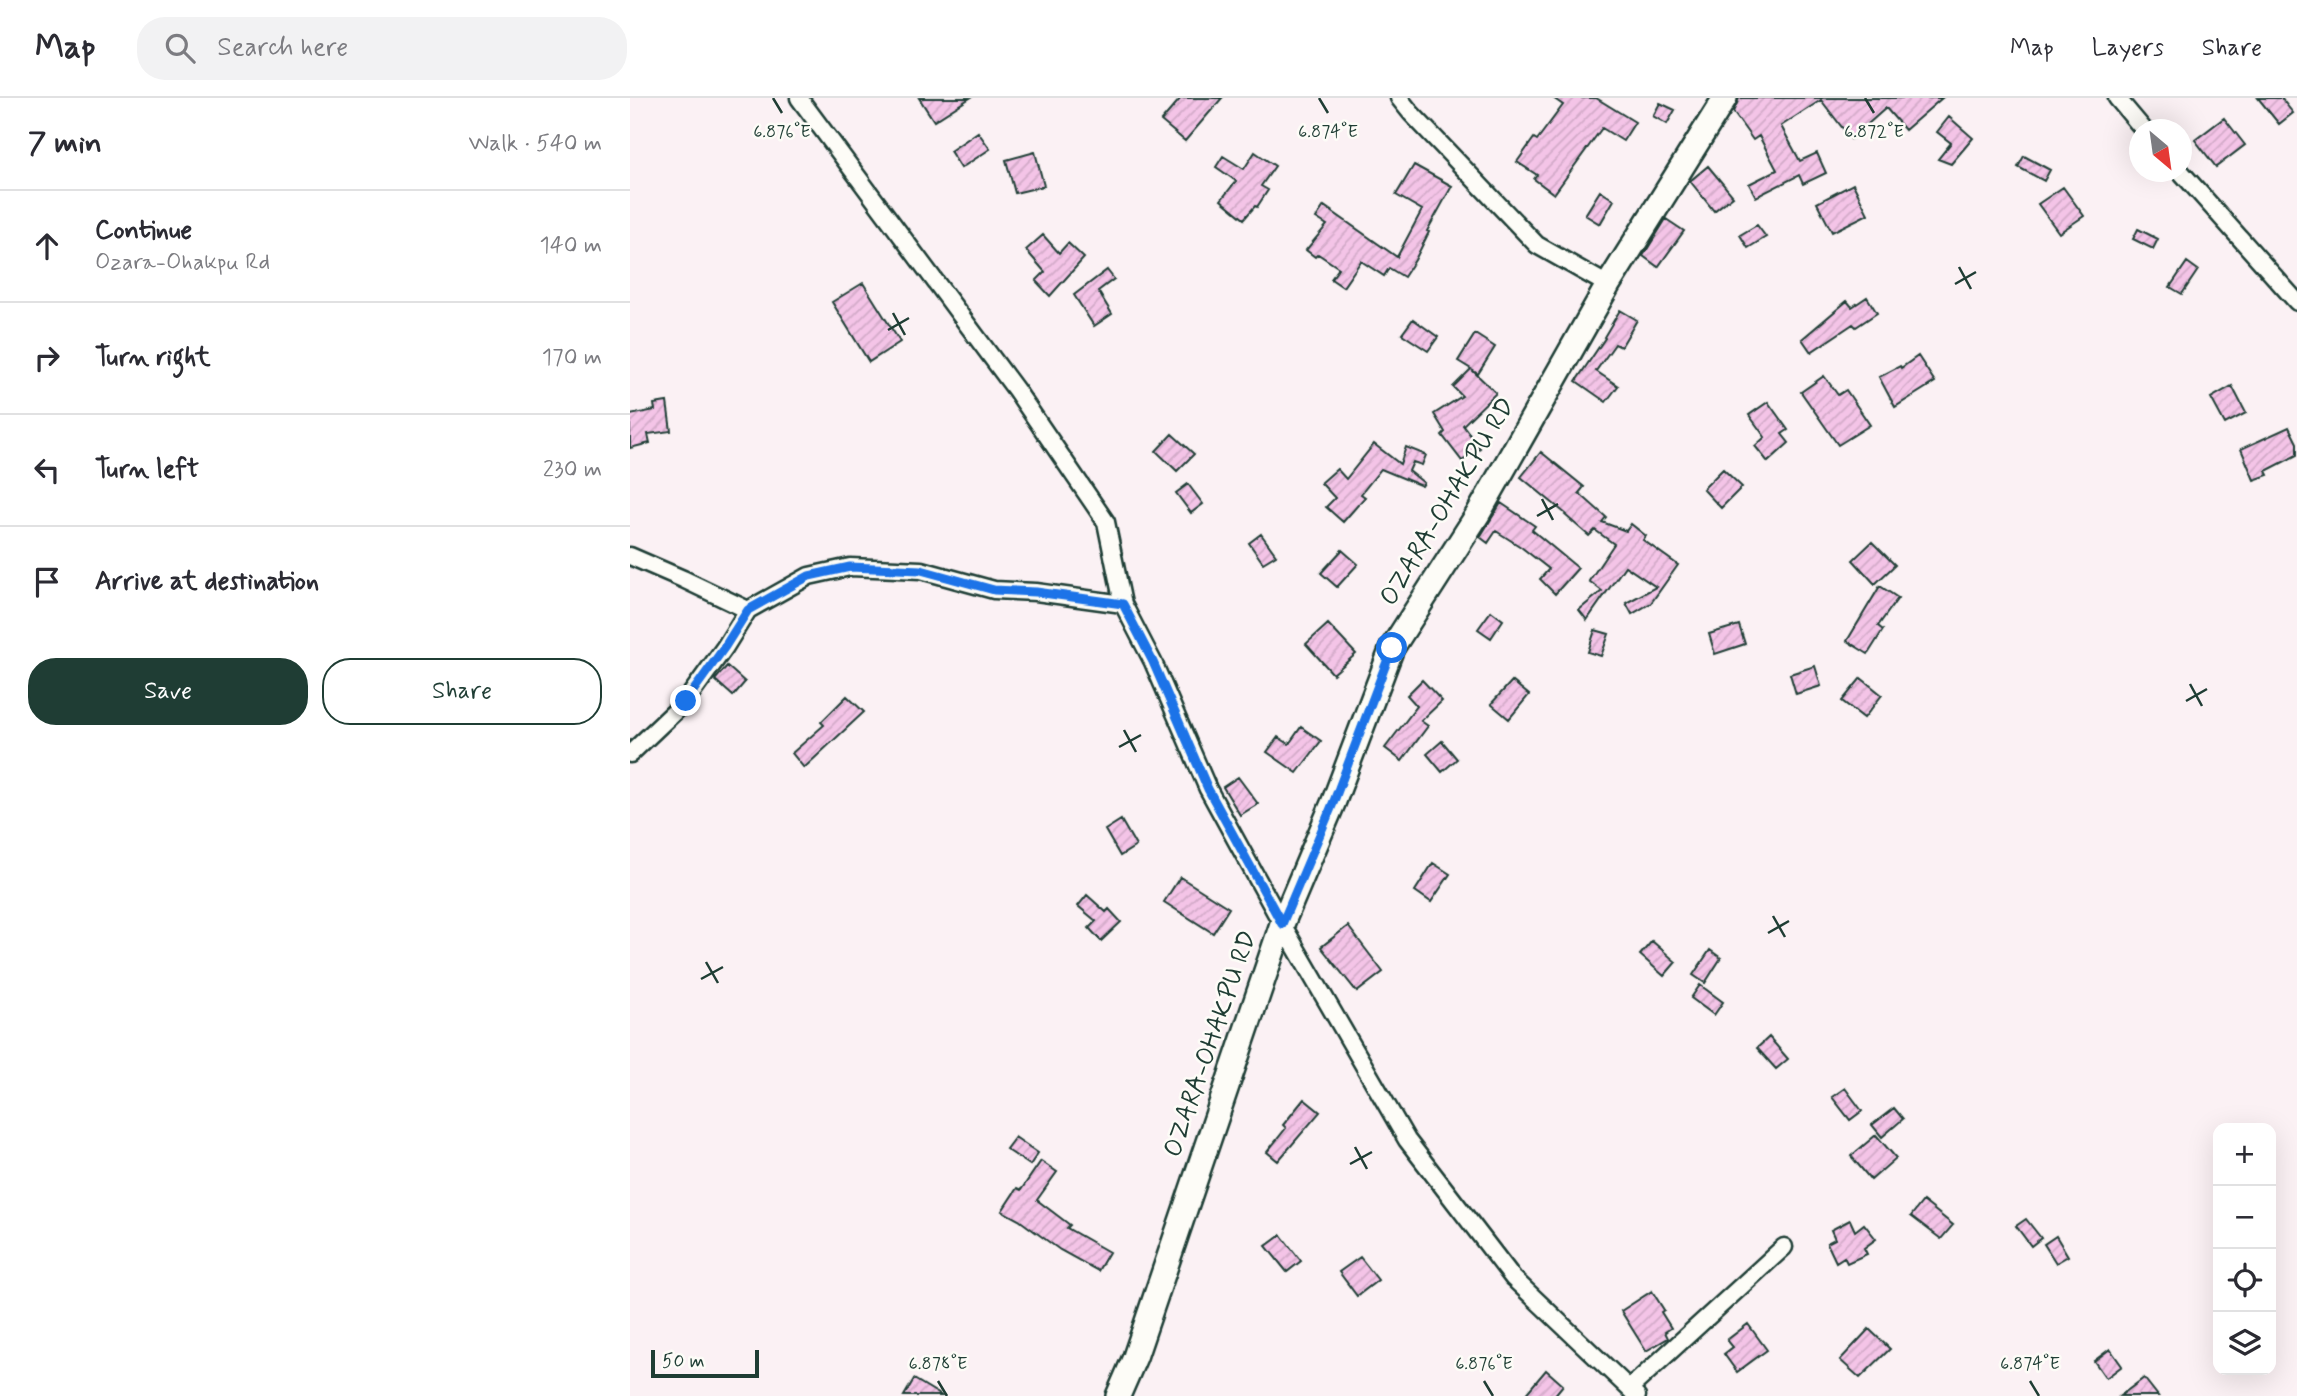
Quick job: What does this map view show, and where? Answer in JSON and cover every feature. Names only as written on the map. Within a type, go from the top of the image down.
[{"type":"main road","name":"OZARA-OHAKPU RD","points":[[1118,1396],[1135,1357],[1282,924],[1334,801],[1392,648],[1478,514],[1608,285],[1725,98]]},
{"type":"street","points":[[799,98],[1016,390],[1106,522],[1123,604],[1153,662],[1208,789],[1282,924],[1407,1140],[1513,1278],[1634,1392],[1784,1247]]},
{"type":"street","points":[[1399,98],[1537,245],[1608,285]]},
{"type":"street","points":[[2117,98],[2135,119]]},
{"type":"street","points":[[2190,182],[2297,302]]},
{"type":"street","points":[[630,556],[748,610]]},
{"type":"street","points":[[630,754],[686,701],[748,610],[809,576],[850,567],[921,570],[994,590],[1036,592],[1123,604]]},
{"type":"building","points":[[919,98],[970,98],[934,121]]},
{"type":"building","points":[[1181,98],[1222,98],[1185,141],[1161,121]]},
{"type":"building","points":[[1553,98],[1596,98],[1635,122],[1623,141],[1602,128],[1554,194],[1534,179],[1537,175],[1517,162],[1563,105]]},
{"type":"building","points":[[1739,98],[1942,98],[1905,130],[1886,108],[1851,139],[1821,100],[1781,126],[1800,161],[1817,153],[1826,173],[1803,184],[1799,175],[1756,197],[1749,184],[1777,170],[1759,136],[1753,140],[1733,112]]},
{"type":"building","points":[[2258,98],[2281,98],[2293,113],[2279,124]]},
{"type":"building","points":[[1660,103],[1675,110],[1667,124],[1653,116]]},
{"type":"building","points":[[1949,117],[1973,138],[1951,164],[1938,159],[1951,143],[1937,132]]},
{"type":"building","points":[[2224,118],[2245,145],[2216,167],[2195,140]]},
{"type":"building","points":[[978,132],[990,149],[961,168],[950,151]]},
{"type":"building","points":[[1035,152],[1044,186],[1015,193],[1006,160]]},
{"type":"building","points":[[1255,152],[1275,166],[1261,186],[1268,190],[1257,207],[1244,219],[1221,200],[1236,181],[1216,167],[1223,156],[1244,169]]},
{"type":"building","points":[[2024,156],[2050,170],[2044,181],[2018,167]]},
{"type":"building","points":[[1414,165],[1452,186],[1427,231],[1429,232],[1415,260],[1404,277],[1389,268],[1384,276],[1361,261],[1343,287],[1331,279],[1339,268],[1318,254],[1315,257],[1306,250],[1327,225],[1316,218],[1324,206],[1397,257],[1422,210],[1396,195]]},
{"type":"building","points":[[1708,166],[1733,196],[1714,211],[1690,181]]},
{"type":"building","points":[[1853,184],[1868,214],[1832,232],[1817,203]]},
{"type":"building","points":[[2063,187],[2084,216],[2059,233],[2038,204]]},
{"type":"building","points":[[1600,191],[1614,200],[1600,224],[1585,215]]},
{"type":"building","points":[[1666,219],[1684,231],[1658,267],[1643,256]]},
{"type":"building","points":[[1757,225],[1766,237],[1748,248],[1740,235]]},
{"type":"building","points":[[2138,229],[2158,239],[2153,249],[2133,239]]},
{"type":"building","points":[[1043,235],[1059,253],[1068,243],[1084,258],[1050,296],[1036,281],[1045,272],[1026,250]]},
{"type":"building","points":[[2187,262],[2198,270],[2182,294],[2170,287]]},
{"type":"building","points":[[1107,270],[1114,279],[1098,291],[1112,314],[1094,326],[1074,295]]},
{"type":"building","points":[[863,283],[900,342],[869,362],[832,302]]},
{"type":"building","points":[[1867,297],[1877,313],[1856,327],[1853,324],[1811,352],[1802,339],[1847,301],[1852,307]]},
{"type":"building","points":[[1620,310],[1637,320],[1621,347],[1615,344],[1596,371],[1618,386],[1606,402],[1576,381]]},
{"type":"building","points":[[1413,319],[1438,337],[1428,351],[1402,334]]},
{"type":"building","points":[[1475,334],[1495,347],[1478,374],[1472,370],[1496,393],[1463,425],[1480,448],[1462,461],[1442,435],[1445,432],[1434,414],[1462,396],[1453,387],[1471,369],[1458,361]]},
{"type":"building","points":[[1918,356],[1935,382],[1895,407],[1879,377],[1900,366],[1901,368]]},
{"type":"building","points":[[1824,376],[1838,395],[1846,390],[1870,425],[1838,445],[1801,392]]},
{"type":"building","points":[[2232,386],[2246,413],[2225,424],[2211,398]]},
{"type":"building","points":[[667,402],[671,431],[648,434],[650,443],[630,448],[630,415],[655,410],[654,404]]},
{"type":"building","points":[[1768,402],[1788,430],[1782,434],[1789,443],[1768,462],[1755,446],[1765,437],[1749,415]]},
{"type":"building","points":[[2289,427],[2297,443],[2297,455],[2266,471],[2268,475],[2254,480],[2241,449]]},
{"type":"building","points":[[1172,434],[1194,454],[1177,471],[1156,451]]},
{"type":"building","points":[[1374,444],[1400,464],[1406,447],[1426,455],[1422,465],[1413,462],[1409,471],[1424,483],[1422,486],[1381,469],[1361,494],[1365,497],[1343,522],[1326,507],[1335,498],[1321,483],[1337,469],[1346,479]]},
{"type":"building","points":[[1541,452],[1584,487],[1579,493],[1606,517],[1602,522],[1626,531],[1631,524],[1646,536],[1643,540],[1678,565],[1651,603],[1632,614],[1626,603],[1656,587],[1625,566],[1587,620],[1579,610],[1602,591],[1589,581],[1614,544],[1595,530],[1589,536],[1521,477]]},
{"type":"building","points":[[1723,469],[1742,487],[1721,508],[1703,489]]},
{"type":"building","points":[[1188,484],[1203,504],[1191,513],[1176,493]]},
{"type":"building","points":[[1501,503],[1535,526],[1532,530],[1578,568],[1555,594],[1540,579],[1549,569],[1521,547],[1496,531],[1488,543],[1480,537]]},
{"type":"building","points":[[1261,534],[1276,555],[1263,563],[1249,543]]},
{"type":"building","points":[[1872,542],[1895,565],[1875,584],[1853,560]]},
{"type":"building","points":[[1342,550],[1358,564],[1337,587],[1321,573]]},
{"type":"building","points":[[1880,586],[1898,598],[1878,626],[1883,630],[1868,654],[1847,641]]},
{"type":"building","points":[[1491,611],[1503,620],[1491,638],[1478,629]]},
{"type":"building","points":[[1328,624],[1356,654],[1333,674],[1306,644]]},
{"type":"building","points":[[1739,625],[1745,644],[1715,654],[1709,634]]},
{"type":"building","points":[[1595,630],[1609,634],[1601,656],[1588,652]]},
{"type":"building","points":[[727,666],[745,682],[733,696],[715,680]]},
{"type":"building","points":[[1815,666],[1821,686],[1796,694],[1790,674]]},
{"type":"building","points":[[1861,678],[1882,695],[1864,718],[1842,701]]},
{"type":"building","points":[[1422,680],[1442,701],[1421,721],[1428,726],[1402,761],[1385,748],[1417,706],[1407,695]]},
{"type":"building","points":[[1512,681],[1529,695],[1509,719],[1491,704]]},
{"type":"building","points":[[847,696],[864,712],[804,768],[792,753],[824,725],[821,722]]},
{"type":"building","points":[[1301,727],[1321,741],[1297,773],[1267,752],[1278,737],[1289,744]]},
{"type":"building","points":[[1442,741],[1457,759],[1442,772],[1427,754]]},
{"type":"building","points":[[1238,777],[1258,804],[1240,815],[1223,787]]},
{"type":"building","points":[[1121,820],[1136,846],[1120,856],[1105,830]]},
{"type":"building","points":[[1433,863],[1450,874],[1431,902],[1415,891]]},
{"type":"building","points":[[1180,877],[1229,908],[1213,933],[1164,902]]},
{"type":"building","points":[[1087,895],[1106,912],[1109,909],[1121,922],[1101,941],[1089,928],[1096,921],[1078,906]]},
{"type":"building","points":[[1348,926],[1383,972],[1357,992],[1321,947]]},
{"type":"building","points":[[1652,941],[1676,962],[1664,976],[1640,955]]},
{"type":"building","points":[[1710,950],[1721,958],[1705,983],[1693,975]]},
{"type":"building","points":[[1700,985],[1723,1002],[1714,1015],[1691,998]]},
{"type":"building","points":[[1769,1037],[1788,1059],[1776,1069],[1757,1048]]},
{"type":"building","points":[[1845,1088],[1862,1111],[1850,1120],[1832,1097]]},
{"type":"building","points":[[1304,1099],[1320,1112],[1278,1161],[1267,1152],[1286,1128],[1283,1125]]},
{"type":"building","points":[[1894,1108],[1903,1119],[1882,1137],[1872,1125]]},
{"type":"building","points":[[1876,1135],[1896,1158],[1871,1180],[1851,1156]]},
{"type":"building","points":[[1015,1137],[1038,1153],[1030,1165],[1006,1149]]},
{"type":"building","points":[[1041,1161],[1057,1172],[1037,1200],[1070,1225],[1067,1228],[1109,1252],[1098,1271],[1060,1250],[1002,1211],[1017,1188],[1021,1190]]},
{"type":"building","points":[[1923,1201],[1953,1225],[1941,1239],[1911,1216]]},
{"type":"building","points":[[2026,1219],[2041,1238],[2031,1246],[2016,1226]]},
{"type":"building","points":[[1850,1220],[1855,1231],[1864,1224],[1876,1239],[1864,1248],[1867,1254],[1847,1263],[1844,1257],[1836,1262],[1827,1243],[1835,1239],[1831,1230]]},
{"type":"building","points":[[1281,1235],[1301,1261],[1287,1272],[1266,1246]]},
{"type":"building","points":[[2056,1236],[2068,1256],[2056,1263],[2044,1244]]},
{"type":"building","points":[[1360,1257],[1378,1280],[1357,1296],[1339,1272]]},
{"type":"building","points":[[1652,1291],[1671,1328],[1665,1332],[1668,1338],[1646,1351],[1621,1311]]},
{"type":"building","points":[[1748,1324],[1767,1350],[1737,1372],[1724,1354],[1733,1347],[1727,1340]]},
{"type":"building","points":[[1869,1329],[1890,1349],[1860,1378],[1840,1360]]},
{"type":"building","points":[[2110,1349],[2122,1366],[2106,1378],[2094,1361]]},
{"type":"building","points":[[1546,1370],[1563,1385],[1554,1396],[1524,1396]]},
{"type":"building","points":[[2144,1378],[2158,1396],[2120,1396]]},
{"type":"building","points":[[914,1379],[942,1396],[904,1396]]},
{"type":"route","points":[[686,701],[748,610],[809,576],[850,567],[921,570],[994,590],[1036,592],[1123,604],[1153,662],[1208,789],[1282,924],[1334,801],[1392,648]]}]
